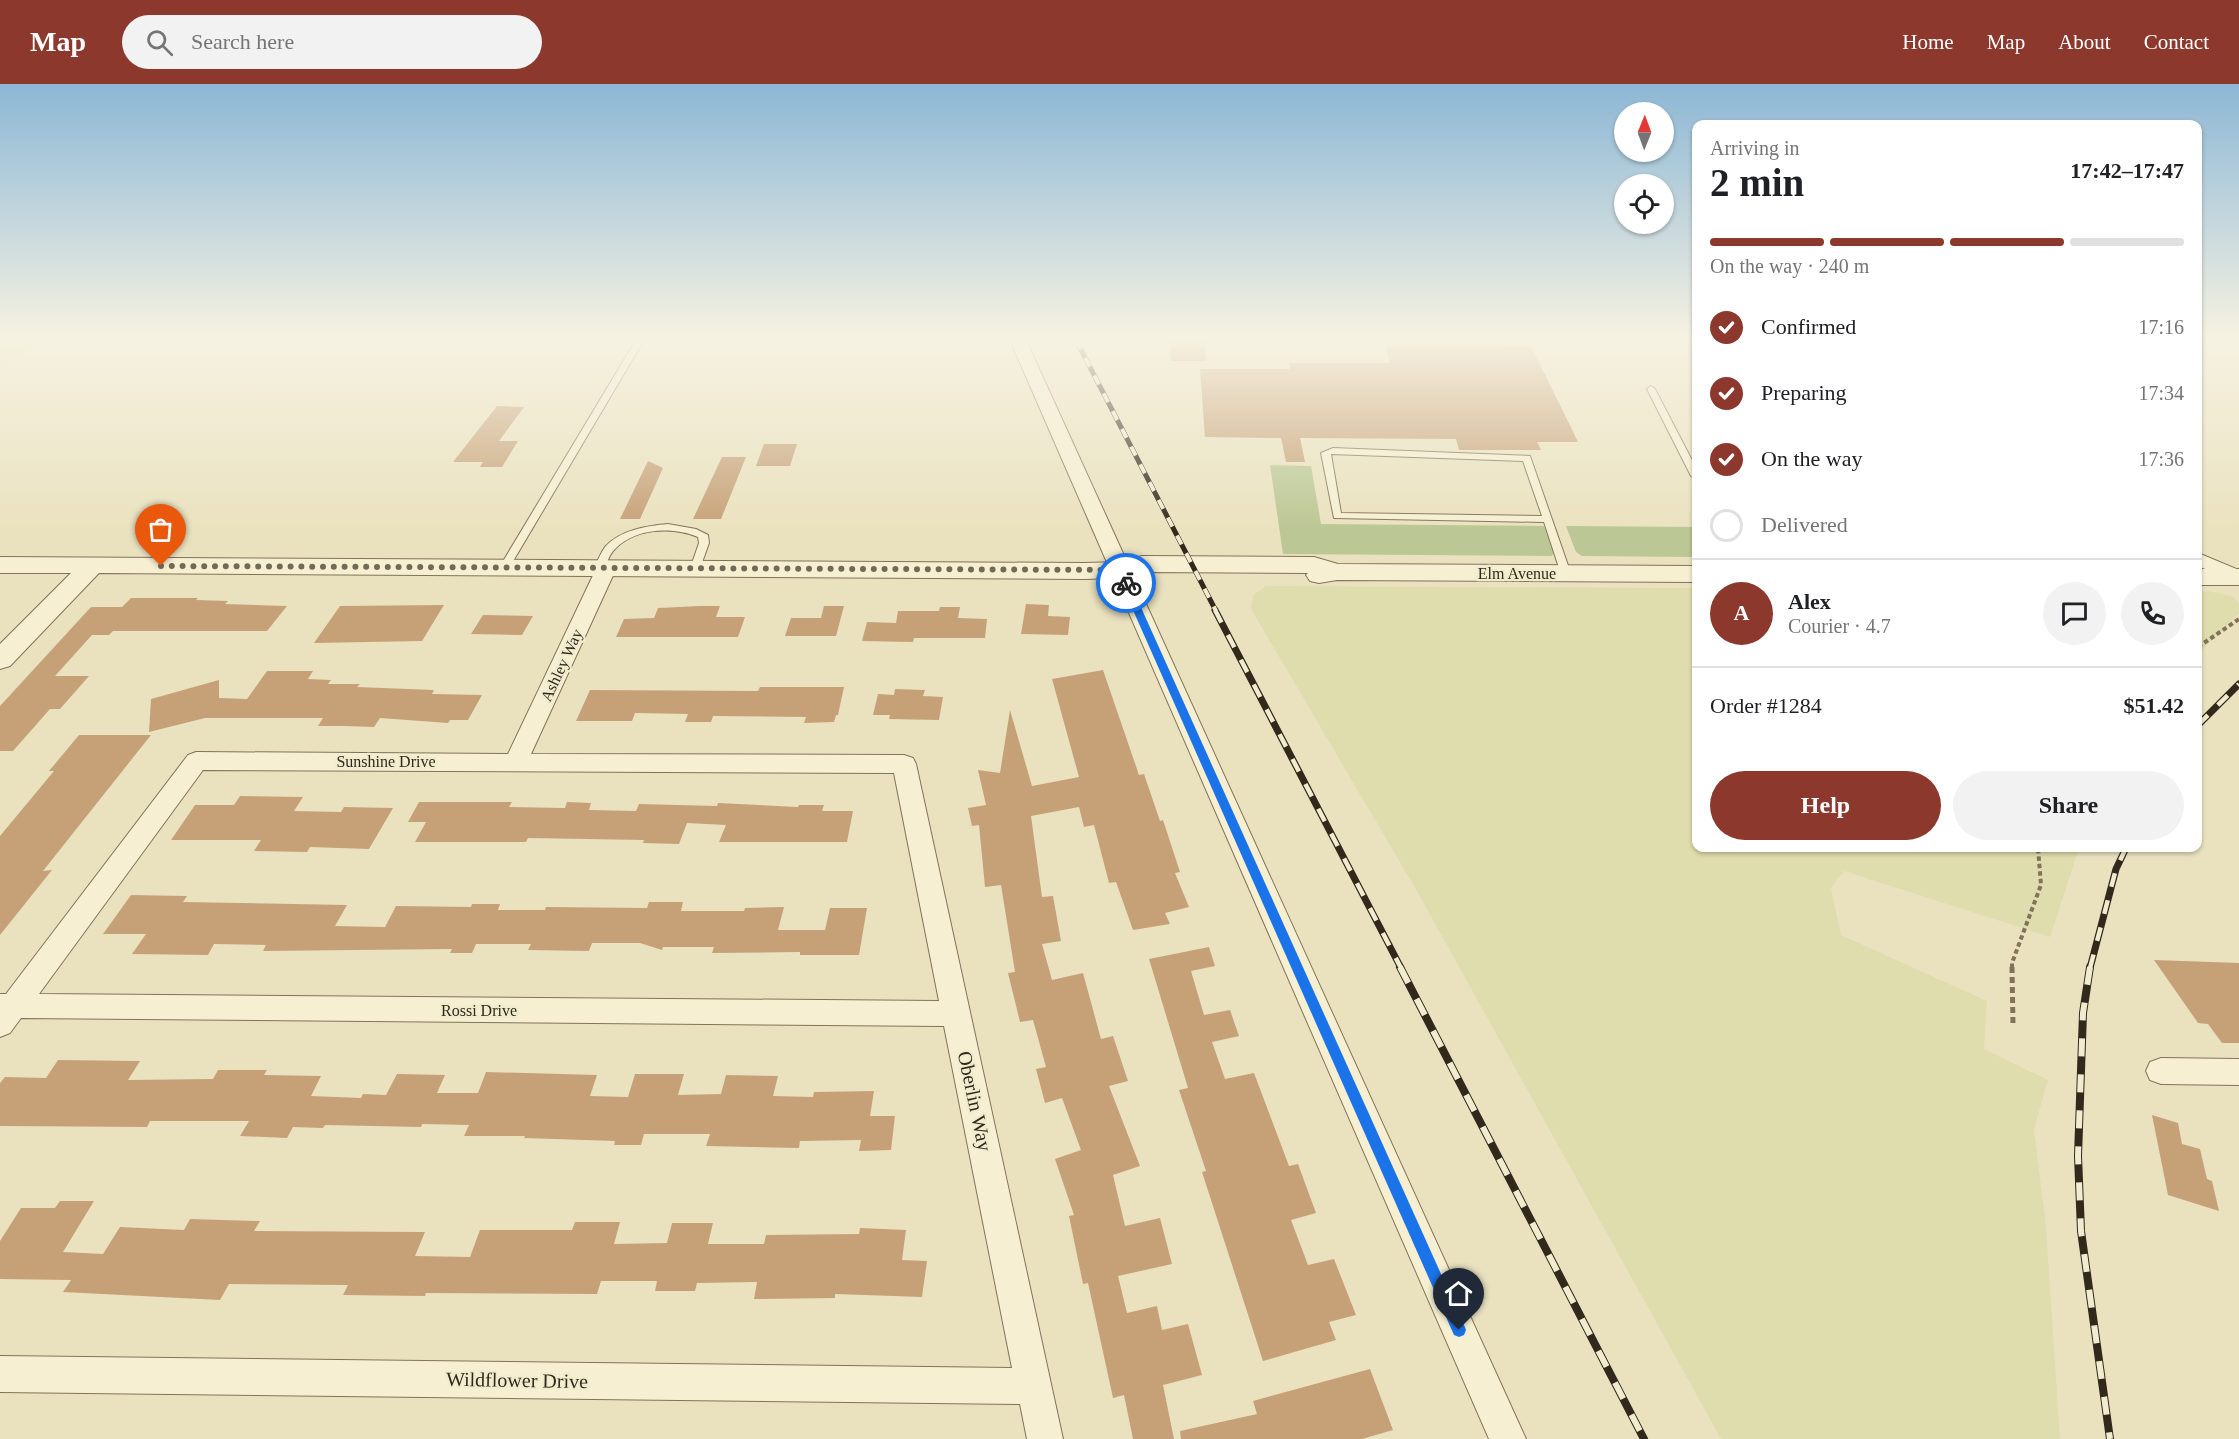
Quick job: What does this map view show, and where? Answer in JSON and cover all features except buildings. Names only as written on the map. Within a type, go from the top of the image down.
[{"type":"street","points":[[1046,403],[1508,1439]]},
{"type":"street","points":[[2202,562],[2239,576]]},
{"type":"street","name":"Elm Avenue","points":[[0,565],[1120,570],[1146,577],[1194,570],[1316,575],[1337,573],[1692,574]]},
{"type":"street","points":[[0,660],[93,565]]},
{"type":"street","name":"Ashley Way","points":[[516,761],[603,569]]},
{"type":"street","points":[[2202,577],[2239,576]]},
{"type":"street","name":"Sunshine Drive","points":[[4,1012],[196,761],[904,764]]},
{"type":"street","name":"Oberlin Way","points":[[904,764],[1045,1439]]},
{"type":"street","name":"Rossi Drive","points":[[4,1012],[957,1014]]},
{"type":"street","points":[[2161,1071],[2239,1072]]},
{"type":"street","name":"Wildflower Drive","points":[[0,1374],[1034,1386]]},
{"type":"lane","points":[[504,568],[602,403]]},
{"type":"lane","points":[[1658,403],[1692,468]]},
{"type":"lane","points":[[1548,519],[1337,516],[1326,453],[1333,451],[1527,458],[1548,519],[1566,574]]},
{"type":"lane","points":[[603,569],[609,549],[621,539],[634,533],[672,527],[691,528],[703,535],[704,543],[695,569]]},
{"type":"path","points":[[2202,644],[2239,619]]},
{"type":"path","points":[[2013,1025],[2012,963],[2041,885],[2038,852]]},
{"type":"shaded area","points":[[1266,586],[1692,588],[1692,852],[2078,852],[2050,937],[1844,871],[1831,888],[1841,935],[1987,1001],[1984,1049],[2048,1080],[2034,1129],[2046,1227],[2060,1439],[1721,1439],[1418,893],[1251,609],[1253,595]]},
{"type":"shaded area","points":[[2202,591],[2234,597],[2239,604],[2239,614],[2202,650]]},
{"type":"green space","points":[[1270,465],[1311,466],[1321,524],[1544,526],[1554,552],[1552,556],[1283,554]]},
{"type":"green space","points":[[1566,526],[1692,527],[1692,557],[1582,556],[1576,552]]},
{"type":"railway","points":[[1109,403],[1216,611]]},
{"type":"railway","points":[[1215,610],[1401,968]]},
{"type":"railway","points":[[2202,721],[2239,684]]},
{"type":"railway","points":[[2090,968],[2116,869],[2124,852]]},
{"type":"railway","points":[[1400,967],[1644,1439]]},
{"type":"railway","points":[[2090,967],[2083,1013],[2078,1156],[2081,1231],[2110,1439]]},
{"type":"way so far","points":[[161,566],[1120,570],[1126,583]]},
{"type":"route","points":[[1126,583],[1459,1330]]}]
